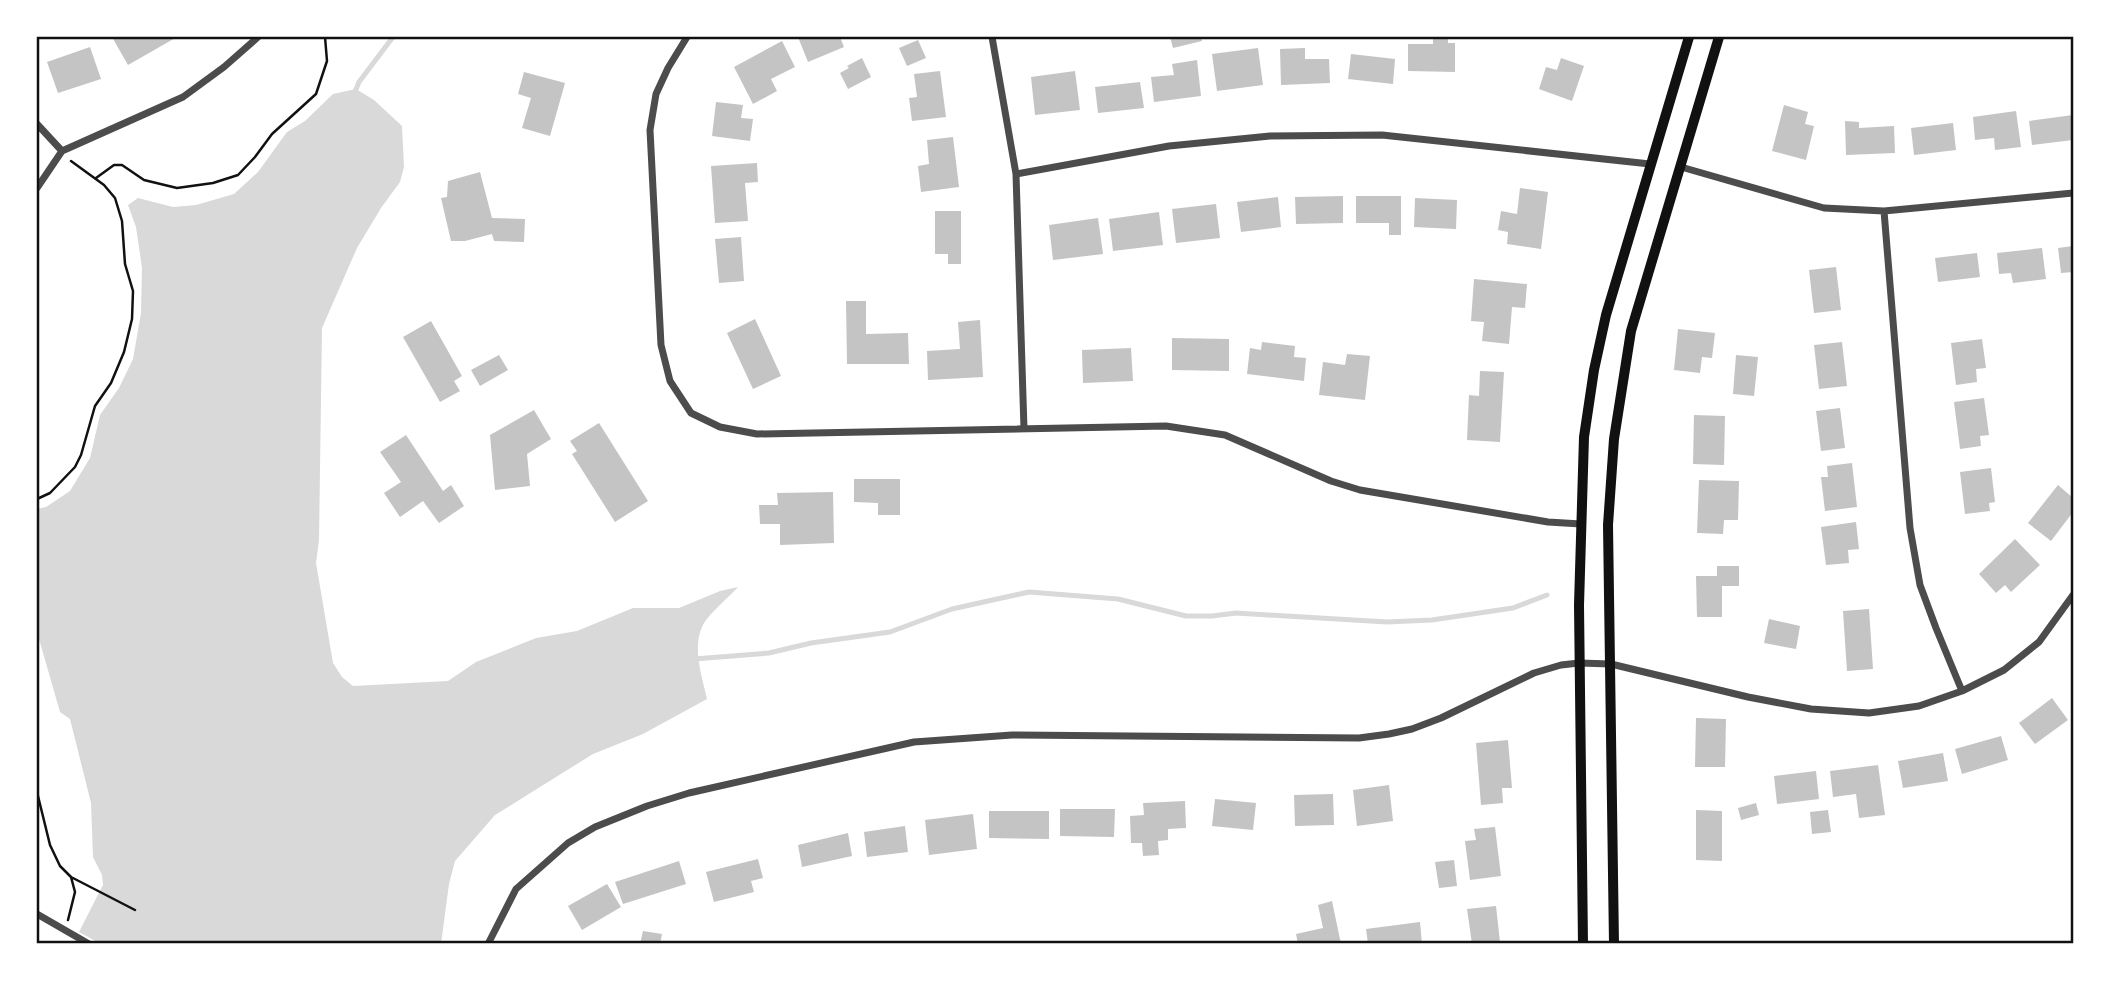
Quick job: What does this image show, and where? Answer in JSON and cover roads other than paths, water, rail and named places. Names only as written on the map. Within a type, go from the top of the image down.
[{"type":"main road","points":[[1583,944],[1579,605],[1584,437],[1606,315],[1689,37]]},
{"type":"main road","points":[[1614,944],[1608,525],[1614,439],[1631,331],[1719,37]]},
{"type":"street","points":[[37,188],[62,151],[183,97],[224,67],[258,37]]},
{"type":"street","points":[[687,37],[667,68],[656,94],[650,130],[661,345],[670,381],[691,413],[720,427],[757,434],[1166,426],[1198,430],[1248,443],[1331,481],[1360,490],[1548,522],[1581,524]]},
{"type":"street","points":[[992,37],[1016,174],[1024,429]]},
{"type":"street","points":[[37,124],[62,151]]},
{"type":"street","points":[[1016,174],[1169,146],[1270,136],[1381,135],[1650,164]]},
{"type":"street","points":[[1681,167],[1824,208],[1884,212],[2073,193]]},
{"type":"street","points":[[1884,212],[1910,528],[1920,585],[1962,691]]},
{"type":"street","points":[[488,944],[516,889],[568,843],[595,827],[689,793],[914,742],[1012,735],[1359,738],[1389,734],[1441,718],[1534,673],[1579,663],[1611,663],[1748,697],[1811,709],[1869,713],[1919,706],[1962,691],[2004,670],[2039,642],[2073,595]]},
{"type":"street","points":[[37,914],[89,944]]},
{"type":"waterway","points":[[354,94],[359,82],[393,37]]},
{"type":"waterway","points":[[694,659],[769,653],[811,643],[890,632],[952,609],[1029,592],[1118,599],[1186,616],[1236,613],[1387,622],[1432,620],[1513,608],[1547,595]]}]
